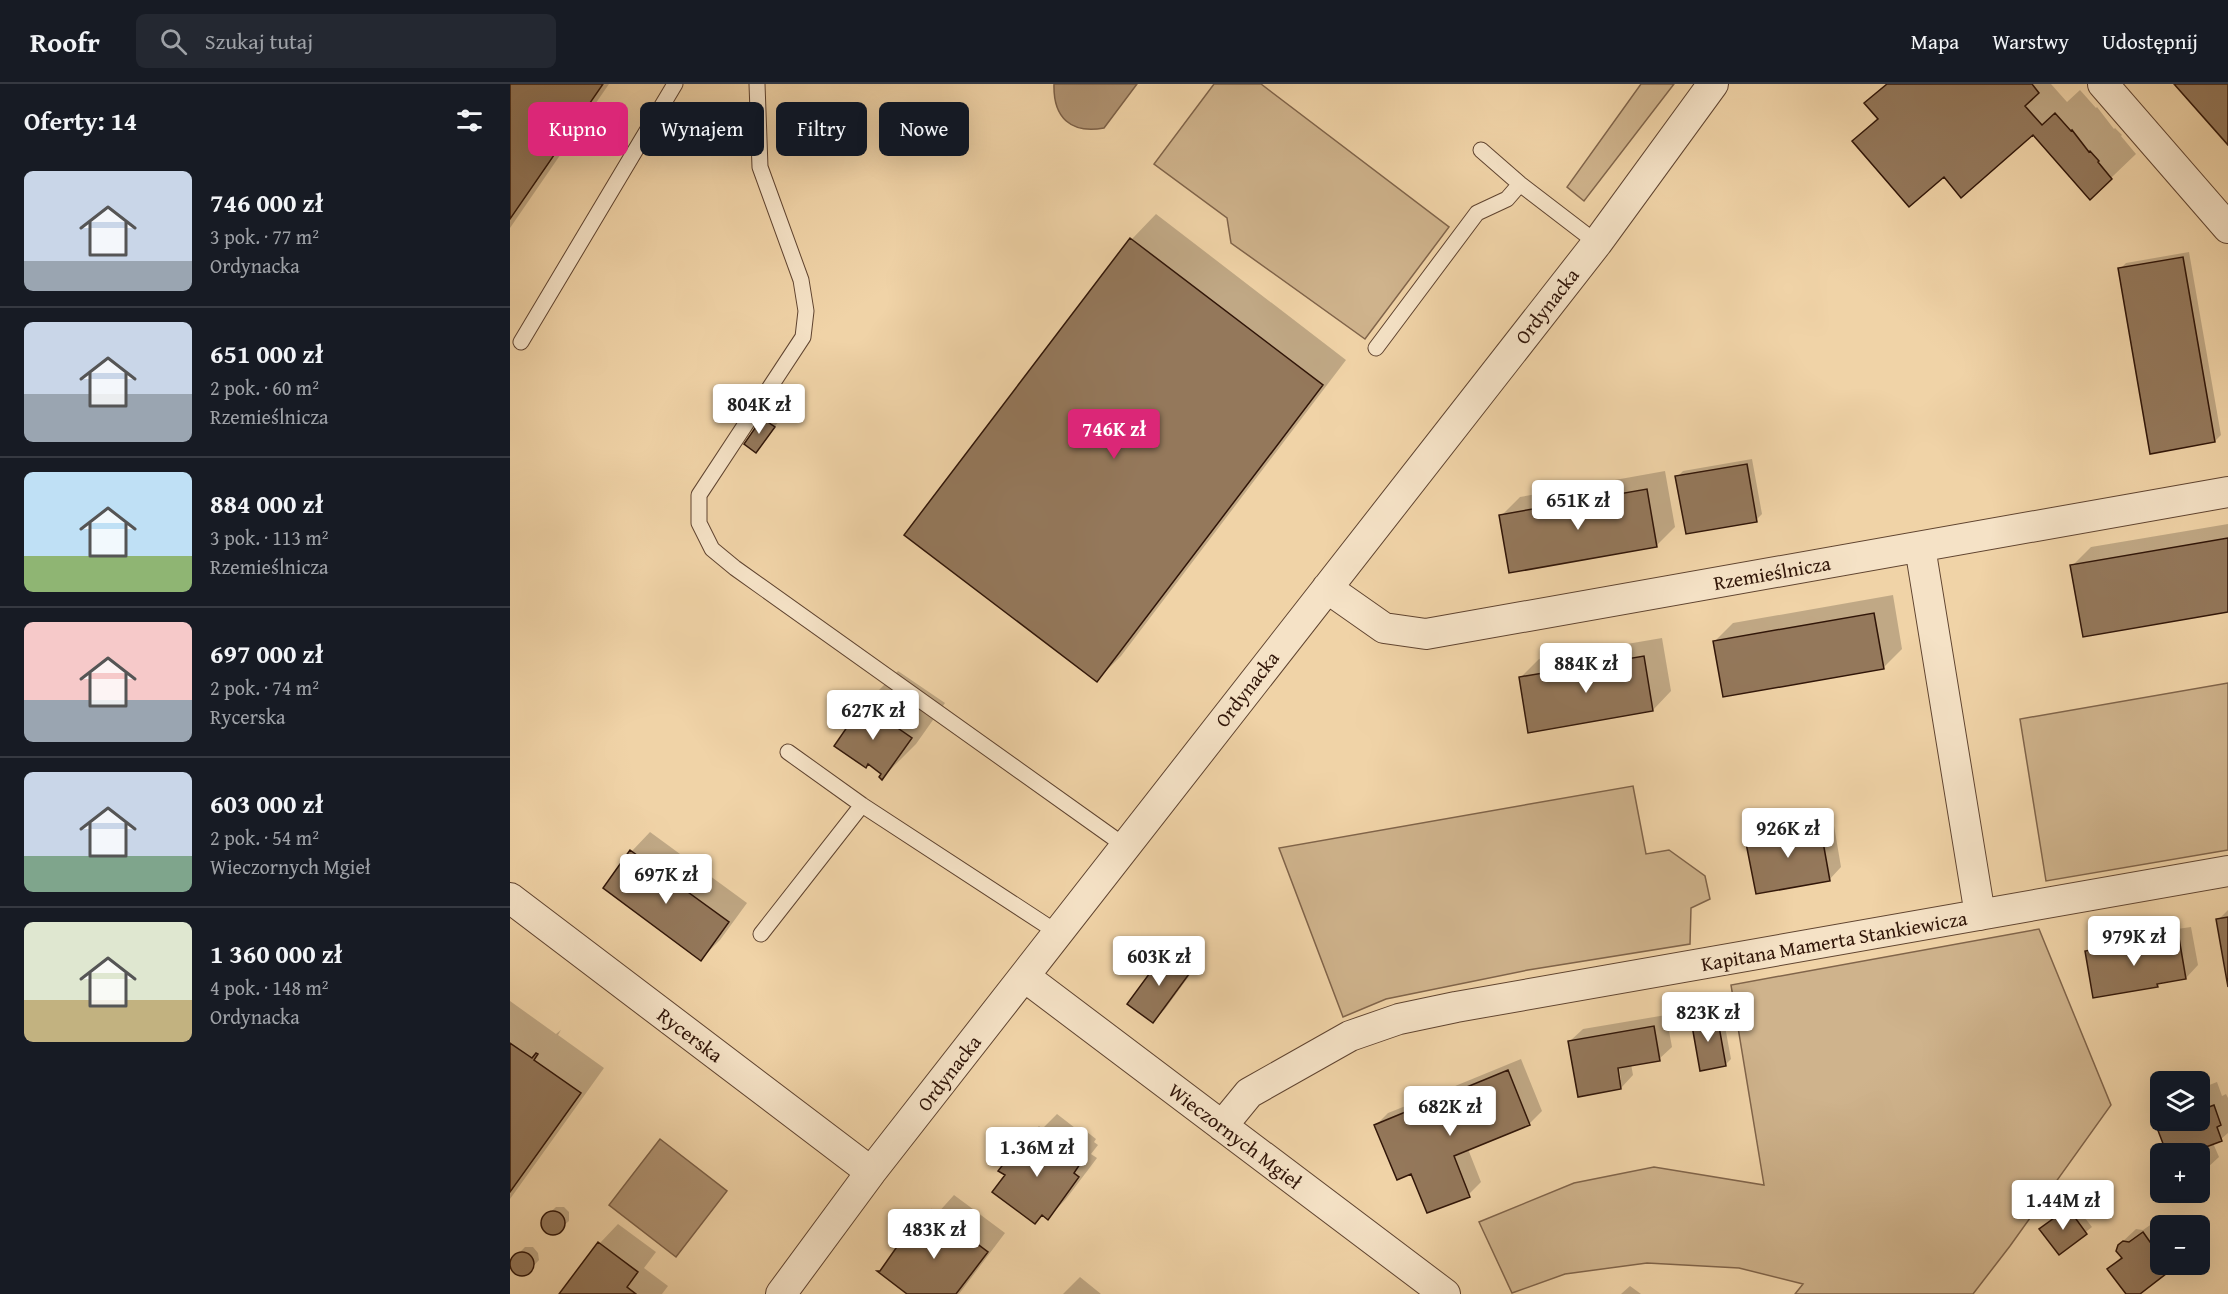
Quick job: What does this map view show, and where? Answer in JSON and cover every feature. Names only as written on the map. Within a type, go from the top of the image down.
[{"type":"street","name":"Ordynacka","points":[[781,1294],[871,1172],[1597,243],[1713,84]]},
{"type":"street","points":[[2103,84],[2228,228]]},
{"type":"street","name":"Rzemieślnicza","points":[[1327,588],[1384,628],[1426,634],[2228,492]]},
{"type":"street","points":[[1920,548],[1980,915]]},
{"type":"street","name":"Kapitana Mamerta Stankiewicza","points":[[1222,1126],[1249,1093],[1350,1036],[1400,1019],[1456,1007],[2228,872]]},
{"type":"street","name":"Rycerska","points":[[510,898],[871,1172]]},
{"type":"street","name":"Wieczornych Mgieł","points":[[1025,977],[1444,1294]]},
{"type":"lane","points":[[521,342],[675,84]]},
{"type":"lane","points":[[757,84],[760,167],[801,280],[806,311],[803,338],[699,495],[699,523],[712,549],[735,568],[1125,846]]},
{"type":"lane","points":[[1481,150],[1520,184],[1597,243]]},
{"type":"lane","points":[[1376,348],[1477,213],[1507,199],[1520,184]]},
{"type":"lane","points":[[788,752],[862,805],[1058,933]]},
{"type":"lane","points":[[761,934],[862,805]]},
{"type":"shaded area","points":[[1054,84],[1137,84],[1104,128],[1092,129],[1073,126],[1066,121],[1057,106]]},
{"type":"shaded area","points":[[1214,84],[1261,84],[1449,227],[1365,339],[1231,243],[1227,218],[1154,164]]},
{"type":"shaded area","points":[[1641,84],[1674,84],[1584,201],[1567,187]]},
{"type":"shaded area","points":[[2228,683],[2228,850],[2046,881],[2020,719]]},
{"type":"shaded area","points":[[1633,786],[1646,854],[1669,850],[1705,876],[1710,899],[1691,908],[1690,944],[1528,970],[1386,999],[1343,1017],[1279,848]]},
{"type":"shaded area","points":[[2039,929],[2111,1105],[1973,1294],[1795,1294],[1803,1284],[1739,1268],[1647,1263],[1565,1274],[1512,1293],[1479,1222],[1574,1183],[1654,1167],[1764,1185],[1731,985]]},
{"type":"shaded area","points":[[660,1139],[727,1191],[676,1257],[609,1205]]},
{"type":"building","points":[[510,84],[603,84],[591,102],[528,102],[528,156],[553,156],[510,219]]},
{"type":"building","points":[[1887,84],[2032,84],[2039,93],[2025,106],[2042,125],[2055,113],[2099,161],[2112,179],[2090,200],[2033,135],[1961,198],[1944,177],[1909,207],[1852,141],[1878,119],[1864,103]]},
{"type":"building","points":[[2174,84],[2228,84],[2228,145]]},
{"type":"building","points":[[1130,238],[1323,385],[1097,682],[904,535]]},
{"type":"building","points":[[2183,257],[2215,442],[2150,454],[2118,268]]},
{"type":"building","points":[[762,418],[775,427],[756,453],[744,444]]},
{"type":"building","points":[[1747,464],[1757,522],[1686,534],[1675,476]]},
{"type":"building","points":[[1647,489],[1657,547],[1509,573],[1499,515]]},
{"type":"building","points":[[2228,538],[2228,612],[2083,637],[2070,565]]},
{"type":"building","points":[[1874,613],[1884,669],[1723,697],[1713,641]]},
{"type":"building","points":[[1644,656],[1653,711],[1528,733],[1519,677]]},
{"type":"building","points":[[863,704],[912,738],[882,780],[879,777],[881,774],[868,764],[866,768],[834,746]]},
{"type":"building","points":[[1820,825],[1830,881],[1756,894],[1745,838]]},
{"type":"building","points":[[630,850],[729,922],[701,961],[603,888]]},
{"type":"building","points":[[2228,917],[2228,987],[2216,919]]},
{"type":"building","points":[[2179,938],[2186,979],[2157,984],[2158,987],[2093,998],[2085,951],[2150,940],[2151,943]]},
{"type":"building","points":[[1166,951],[1192,970],[1153,1023],[1127,1004]]},
{"type":"building","points":[[1717,1015],[1726,1066],[1700,1071],[1691,1020]]},
{"type":"building","points":[[1654,1026],[1660,1061],[1618,1068],[1621,1089],[1578,1097],[1568,1041]]},
{"type":"building","points":[[510,1043],[532,1058],[536,1053],[538,1054],[534,1060],[581,1093],[510,1192]]},
{"type":"building","points":[[1508,1070],[1530,1125],[1454,1156],[1470,1197],[1427,1213],[1411,1174],[1397,1180],[1374,1125],[1415,1108],[1418,1116],[1431,1111],[1428,1103]]},
{"type":"building","points":[[2214,1105],[2221,1125],[2217,1127],[2222,1141],[2210,1146],[2210,1143],[2163,1143],[2158,1131],[2210,1131],[2210,1107]]},
{"type":"building","points":[[1037,1132],[1059,1149],[1062,1146],[1078,1159],[1076,1162],[1080,1164],[1074,1173],[1079,1177],[1048,1220],[1042,1215],[1035,1224],[992,1192],[1005,1175],[998,1171],[1019,1144],[1025,1149]]},
{"type":"building","points":[[2068,1208],[2087,1234],[2059,1255],[2039,1229]]},
{"type":"building","points":[[932,1210],[988,1252],[956,1294],[907,1294],[877,1271],[880,1271],[901,1238],[910,1246],[933,1214]]},
{"type":"building","points":[[553,1211],[558,1212],[564,1218],[564,1228],[558,1234],[553,1235],[548,1234],[542,1228],[541,1223],[542,1218],[548,1212]]},
{"type":"building","points":[[2143,1232],[2150,1242],[2150,1275],[2165,1275],[2140,1294],[2126,1294],[2107,1269],[2122,1258],[2116,1251],[2118,1245],[2123,1241],[2129,1242]]},
{"type":"building","points":[[598,1242],[638,1272],[627,1287],[636,1294],[559,1294]]},
{"type":"building","points":[[522,1252],[527,1253],[533,1259],[533,1269],[527,1275],[522,1276],[517,1275],[511,1269],[510,1264],[511,1259],[517,1253]]}]
